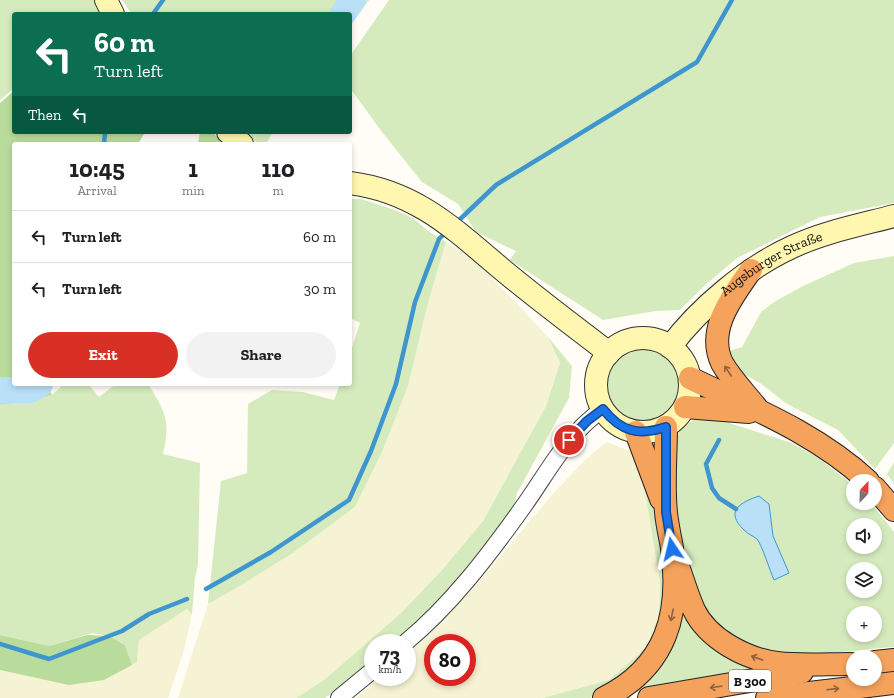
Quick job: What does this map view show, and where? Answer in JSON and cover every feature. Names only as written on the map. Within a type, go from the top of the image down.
[{"type":"highway","points":[[751,270],[727,305],[720,322],[718,343],[722,362],[760,412]]},
{"type":"highway","points":[[690,378],[800,431],[830,449],[860,474]]},
{"type":"highway","points":[[685,407],[760,412]]},
{"type":"highway","points":[[604,698],[617,692],[646,666],[656,654],[670,627],[674,601],[672,549],[666,512],[666,427]]},
{"type":"highway","points":[[636,432],[666,512]]},
{"type":"highway","points":[[882,496],[894,510]]},
{"type":"highway","points":[[672,549],[694,610],[710,631],[727,644],[750,655],[778,663],[846,664]]},
{"type":"highway","points":[[882,661],[894,660]]},
{"type":"highway","name":"B 300","points":[[649,698],[846,665]]},
{"type":"highway","name":"B 300","points":[[767,698],[894,683]]},
{"type":"main road","points":[[106,0],[112,12]]},
{"type":"main road","points":[[230,134],[240,142]]},
{"type":"main road","points":[[352,183],[398,194],[421,205],[463,236],[510,276],[609,354]]},
{"type":"main road","name":"Augsburger Straße","points":[[670,347],[683,329],[751,270],[792,247],[838,230],[894,216]]},
{"type":"main road","points":[[639,339],[656,340],[670,347],[683,361],[690,378],[690,394],[685,407],[676,419],[666,427],[652,432],[636,432],[623,428],[612,421],[599,402],[596,385],[602,363],[609,354],[622,344],[639,339]]},
{"type":"street","points":[[416,634],[464,584],[523,507],[547,468],[569,440],[587,421],[603,409]]},
{"type":"street","points":[[339,698],[364,677]]},
{"type":"shaded area","points":[[446,242],[474,258],[548,337],[560,363],[546,406],[483,521],[442,570],[401,613],[377,634],[364,634],[364,645],[324,680],[296,698],[178,698],[208,604],[293,553],[355,507],[382,452],[408,386],[428,303]]},
{"type":"shaded area","points":[[606,442],[639,454],[660,583],[659,618],[649,646],[609,680],[542,698],[356,698],[370,686],[416,686],[416,646],[424,639],[424,686],[476,686],[476,634],[429,634],[471,591],[552,495],[582,463]]},
{"type":"shaded area","points":[[187,609],[192,614],[184,650],[168,698],[0,698],[0,670],[25,675],[104,680],[137,662],[139,640]]},
{"type":"green space","points":[[0,0],[99,0],[102,12],[12,12],[12,90],[0,100]]},
{"type":"green space","points":[[122,0],[369,0],[352,22],[352,12],[131,12]]},
{"type":"green space","points":[[389,0],[894,0],[894,203],[820,217],[737,258],[704,286],[680,310],[656,311],[603,320],[510,260],[516,251],[476,232],[458,204],[422,182],[382,132],[352,91],[352,53]]},
{"type":"green space","points":[[12,93],[12,134],[144,134],[139,142],[12,142],[12,386],[47,386],[52,395],[13,403],[0,404],[0,103]]},
{"type":"green space","points":[[200,134],[214,134],[223,142],[198,142]]},
{"type":"green space","points":[[246,134],[272,134],[267,142],[256,142]]},
{"type":"green space","points":[[352,199],[361,199],[395,210],[413,218],[428,231],[446,242],[428,303],[408,386],[382,452],[355,507],[293,553],[208,604],[221,481],[247,473],[248,404],[272,390],[303,392],[334,400],[339,386],[352,386],[352,348],[360,323],[352,319]]},
{"type":"green space","points":[[894,256],[894,443],[875,469],[838,430],[787,404],[760,383],[743,374],[729,351],[742,347],[761,312],[774,302],[803,286],[854,263]]},
{"type":"green space","points":[[548,337],[572,366],[569,398],[517,493],[513,510],[458,583],[408,634],[377,634],[401,613],[442,570],[483,521],[546,406],[560,363]]},
{"type":"green space","points":[[643,338],[661,342],[676,352],[686,367],[690,385],[686,403],[676,418],[661,428],[643,432],[625,428],[610,418],[600,403],[596,385],[600,367],[610,352],[625,342]]},
{"type":"green space","points":[[62,386],[90,386],[99,397],[113,386],[149,386],[159,402],[165,417],[166,433],[163,454],[200,463],[198,564],[195,578],[192,614],[187,609],[139,640],[137,662],[132,665],[125,645],[109,636],[92,633],[49,646],[0,635],[0,404],[52,395]]},
{"type":"green space","points":[[710,417],[792,443],[817,457],[846,480],[846,510],[877,510],[894,532],[894,647],[820,653],[764,650],[742,642],[717,625],[703,607],[690,578],[680,530],[674,451],[678,435],[684,426],[698,419]]},
{"type":"green space","points":[[639,454],[645,469],[661,545],[667,609],[645,661],[595,696],[589,698],[542,698],[609,680],[649,645],[659,618],[660,583]]},
{"type":"green space","points":[[894,462],[894,484],[887,474]]},
{"type":"green space","points":[[680,589],[687,612],[768,668],[625,694]]},
{"type":"green space","points":[[0,635],[49,646],[87,635],[109,636],[125,645],[132,665],[104,680],[69,685],[0,670]]},
{"type":"green space","points":[[364,645],[364,668],[325,698],[296,698],[324,680]]},
{"type":"water","points":[[759,496],[769,504],[773,536],[789,573],[774,580],[759,542],[744,530],[735,518],[735,512],[741,504]]},
{"type":"waterway","points":[[154,12],[163,0]]},
{"type":"waterway","points":[[344,12],[353,0]]},
{"type":"waterway","points":[[455,224],[496,185],[697,62],[732,0]]},
{"type":"waterway","points":[[104,142],[105,134]]},
{"type":"waterway","points":[[206,589],[271,552],[349,500],[371,451],[396,384],[415,302],[439,239],[446,232]]},
{"type":"waterway","points":[[0,390],[30,390],[37,386]]},
{"type":"waterway","points":[[719,440],[706,464],[712,488],[719,498],[736,509]]},
{"type":"waterway","points":[[0,644],[49,659],[122,631],[149,614],[187,599]]},
{"type":"route","points":[[569,440],[587,421],[603,409],[612,421],[623,428],[636,432],[652,432],[666,427],[666,512],[672,549]]}]
